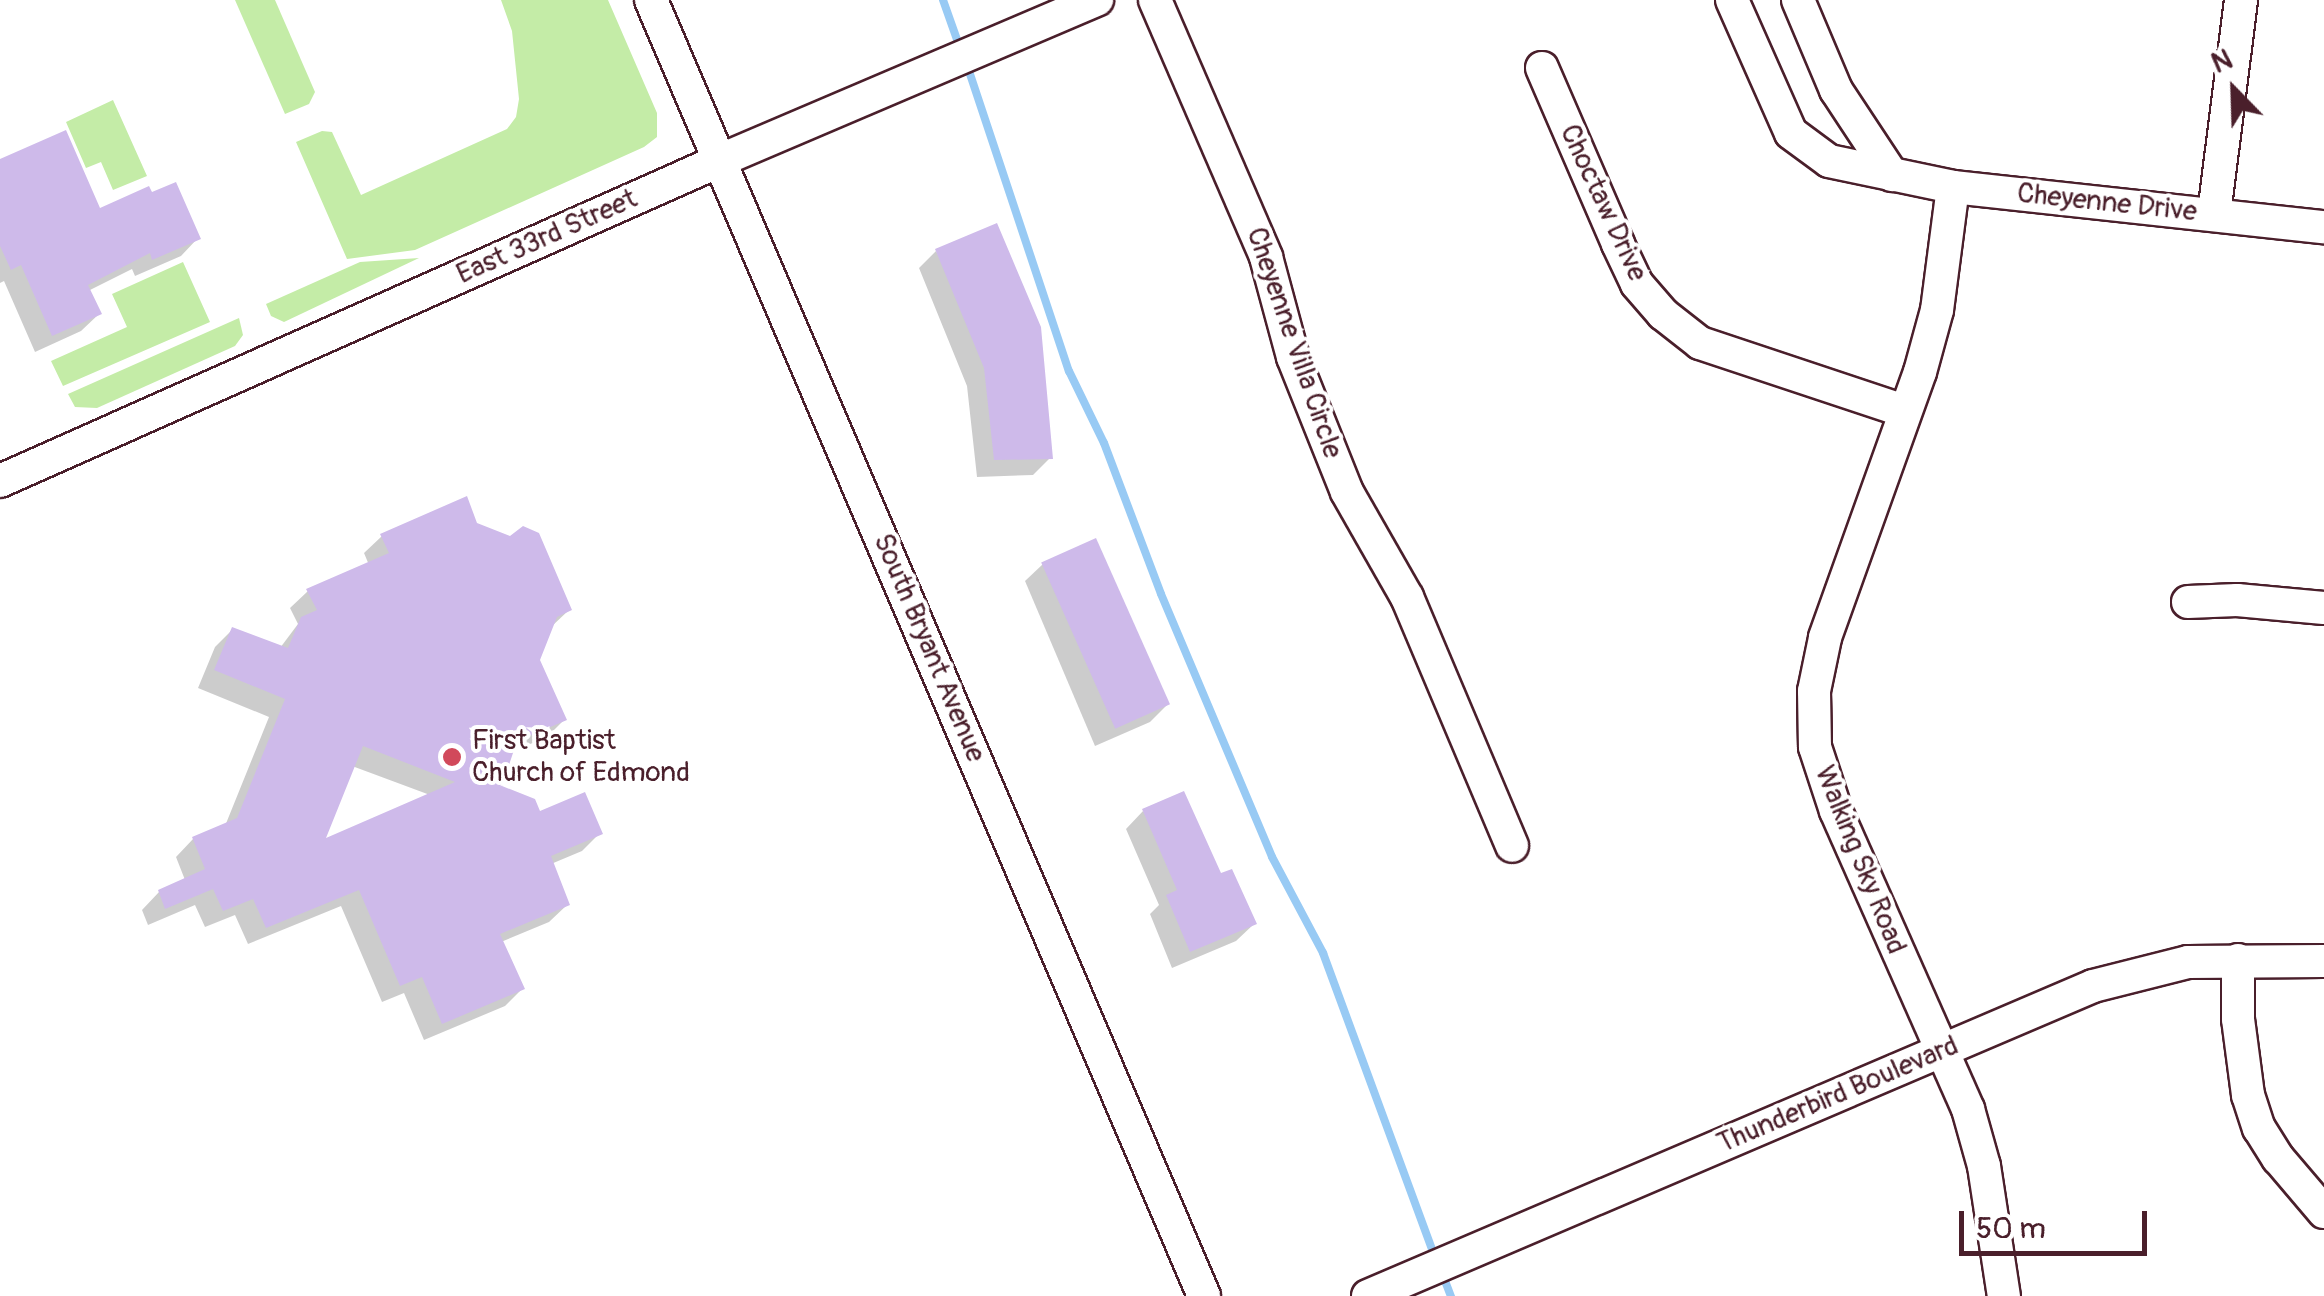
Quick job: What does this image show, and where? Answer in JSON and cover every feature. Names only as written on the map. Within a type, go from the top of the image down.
[{"type":"street","name":"South Bryant Avenue","points":[[652,0],[1204,1296]]},
{"type":"street","name":"East 33rd Street","points":[[0,481],[720,160],[1098,0]]},
{"type":"street","name":"Cheyenne Villa Circle","points":[[1155,0],[1266,257],[1292,357],[1347,492],[1408,597],[1512,846]]},
{"type":"street","name":"Cheyenne Drive","points":[[1732,0],[1791,133],[1829,162],[1953,187],[2324,227]]},
{"type":"street","points":[[1798,0],[1836,90],[1892,175]]},
{"type":"street","points":[[2214,214],[2240,0]]},
{"type":"street","name":"Choctaw Drive","points":[[1542,68],[1618,244],[1638,284],[1663,314],[1700,343],[1904,411]]},
{"type":"street","name":"Walking Sky Road","points":[[1953,187],[1937,310],[1825,638],[1814,691],[1815,747],[1836,811],[1968,1109],[1984,1166],[2004,1296]]},
{"type":"street","points":[[2188,602],[2237,600],[2324,608]]},
{"type":"street","points":[[2238,960],[2238,1019],[2248,1095],[2259,1128],[2278,1158],[2324,1212]]},
{"type":"street","name":"Thunderbird Boulevard","points":[[1368,1296],[2093,986],[2147,970],[2238,960],[2324,960]]},
{"type":"green space","points":[[235,0],[275,0],[315,92],[309,104],[285,114]]},
{"type":"green space","points":[[501,0],[608,0],[657,113],[657,137],[644,147],[415,250],[347,259],[296,142],[322,131],[332,132],[361,195],[507,129],[516,117],[519,99],[512,31]]},
{"type":"green space","points":[[113,100],[147,176],[113,190],[101,162],[86,168],[66,122]]},
{"type":"green space","points":[[419,258],[284,322],[271,316],[266,304],[360,262]]},
{"type":"green space","points":[[183,262],[210,322],[63,386],[51,361],[127,327],[112,294]]},
{"type":"green space","points":[[239,318],[243,335],[235,346],[97,408],[75,407],[68,394]]},
{"type":"building","points":[[66,130],[100,208],[149,186],[152,192],[176,182],[201,239],[152,260],[150,253],[88,285],[102,314],[52,336],[21,265],[11,270],[0,246],[0,159]]},
{"type":"building","points":[[997,223],[1041,327],[1053,459],[994,460],[984,368],[935,249]]},
{"type":"building","name":"First Baptist Church of Edmond","points":[[467,496],[477,523],[510,536],[523,526],[539,533],[572,610],[557,617],[540,660],[567,720],[517,741],[502,786],[535,799],[540,811],[585,792],[603,834],[551,856],[570,905],[500,934],[525,989],[442,1024],[422,977],[400,986],[359,890],[266,928],[253,899],[223,911],[213,889],[165,909],[158,890],[205,869],[192,837],[237,818],[285,699],[214,670],[232,627],[288,648],[301,617],[317,610],[306,589],[389,553],[380,534]],"holes":[[[363,746],[455,782],[326,838]]]},
{"type":"building","points":[[1096,538],[1170,704],[1115,729],[1041,562]]},
{"type":"building","points":[[1184,791],[1221,873],[1232,869],[1257,924],[1190,952],[1166,895],[1177,890],[1142,809]]},
{"type":"waterway","points":[[943,0],[960,48]]},
{"type":"waterway","points":[[967,65],[1069,371],[1104,443],[1161,594],[1272,857],[1323,953],[1436,1260]]},
{"type":"waterway","points":[[1442,1273],[1451,1296]]},
{"type":"place","name":"First Baptist Church of Edmond","points":[[452,757]]}]
